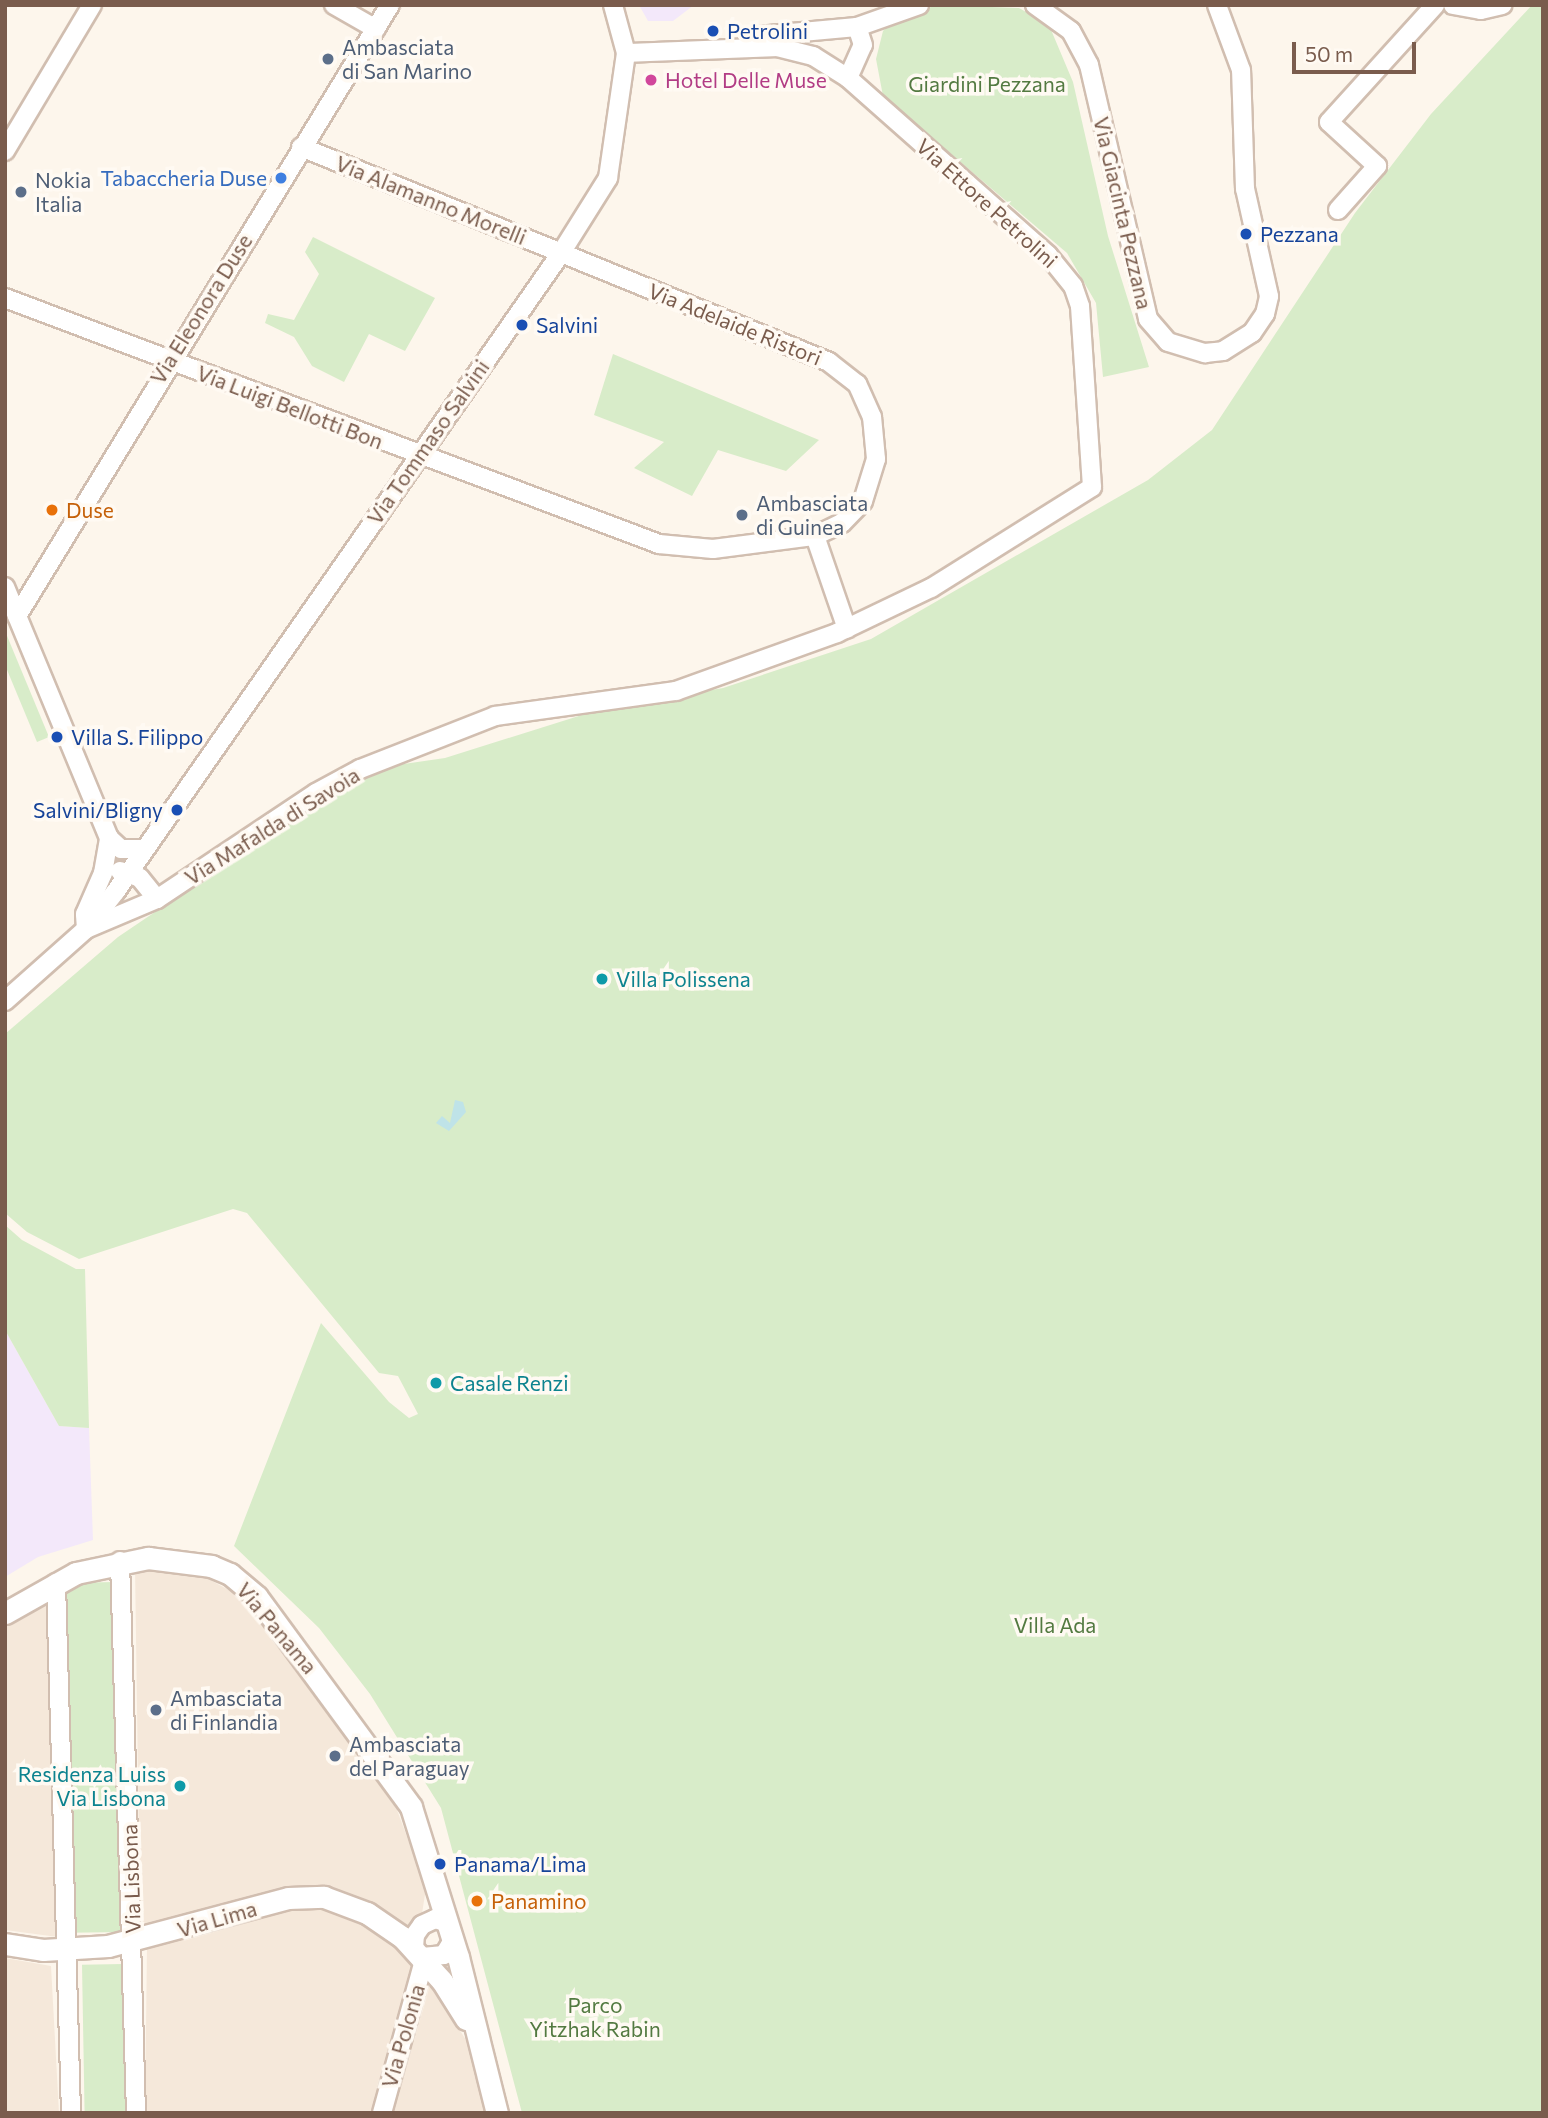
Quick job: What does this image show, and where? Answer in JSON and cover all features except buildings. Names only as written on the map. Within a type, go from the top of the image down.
[{"type":"street","points":[[5,151],[92,5]]},
{"type":"street","points":[[334,5],[376,29]]},
{"type":"street","name":"Via Eleonora Duse","points":[[17,616],[169,361],[390,5]]},
{"type":"street","name":"Via Tommaso Salvini","points":[[86,929],[130,872],[561,253],[608,178],[626,47],[613,5]]},
{"type":"street","points":[[626,47],[797,42],[857,27],[919,5]]},
{"type":"street","name":"Via Giacinta Pezzana","points":[[1035,5],[1071,31],[1088,65],[1148,319],[1168,342],[1206,353],[1223,351],[1252,333],[1269,296],[1245,189],[1241,70],[1217,5]]},
{"type":"street","points":[[1338,210],[1377,166],[1329,122],[1435,5]]},
{"type":"street","points":[[1453,5],[1481,10],[1502,5]]},
{"type":"street","points":[[797,42],[848,78],[863,45],[857,27]]},
{"type":"street","name":"Via Ettore Petrolini","points":[[847,629],[931,588],[1092,487],[1086,354],[1073,286],[1048,255],[848,78]]},
{"type":"street","name":"Via Alamanno Morelli","points":[[301,147],[561,253]]},
{"type":"street","name":"Via Adelaide Ristori","points":[[418,456],[659,544],[713,549],[815,536],[842,523],[858,508],[874,469],[875,430],[857,384],[809,351],[561,253]]},
{"type":"street","name":"Via Luigi Bellotti Bon","points":[[5,298],[418,456]]},
{"type":"street","points":[[815,536],[847,629]]},
{"type":"street","points":[[5,587],[109,838],[121,849],[145,849]]},
{"type":"street","name":"Via Mafalda di Savoia","points":[[86,929],[157,899],[316,793],[428,740],[495,716],[676,691],[847,629]]},
{"type":"street","points":[[5,1001],[86,929],[85,914],[103,873],[109,838]]},
{"type":"street","points":[[103,873],[130,872],[157,899]]},
{"type":"street","name":"Via Panama","points":[[5,1614],[55,1583],[120,1561],[160,1558],[193,1561],[230,1574],[257,1597],[400,1787],[416,1819],[477,2040]]},
{"type":"street","name":"Via Lisbona","points":[[120,1561],[136,2113]]},
{"type":"street","points":[[55,1583],[71,2113]]},
{"type":"street","name":"Via Lima","points":[[5,1944],[66,1950],[133,1942],[310,1895],[331,1898],[367,1913],[420,1955],[455,2000],[477,2040]]},
{"type":"street","points":[[420,1955],[444,1955],[444,1928]]},
{"type":"street","name":"Via Polonia","points":[[382,2113],[420,1955],[415,1935],[444,1928]]},
{"type":"street","points":[[477,2040],[497,2113]]},
{"type":"shaded area","points":[[639,5],[694,5],[673,21],[648,21]]},
{"type":"shaded area","points":[[5,1330],[59,1426],[89,1428],[93,1540],[38,1557],[5,1577]]},
{"type":"shaded area","points":[[135,1567],[197,1573],[242,1597],[387,1783],[426,1888],[421,1920],[402,1928],[310,1887],[152,1930],[140,1918]]},
{"type":"shaded area","points":[[46,1600],[58,1937],[5,1930],[5,1626]]},
{"type":"shaded area","points":[[312,1901],[363,1920],[415,1961],[374,2113],[145,2113],[147,1946]]},
{"type":"shaded area","points":[[5,1958],[51,1966],[59,2113],[5,2113]]},
{"type":"shaded area","points":[[429,1982],[466,2040],[485,2113],[390,2113]]},
{"type":"green space","name":"Giardini Pezzana","points":[[940,5],[1019,8],[1049,25],[1073,82],[1108,236],[1149,367],[1103,377],[1096,303],[1067,253],[883,96],[876,59],[883,31],[897,15]]},
{"type":"green space","name":"Villa Ada","points":[[1532,5],[1543,5],[1543,2113],[522,2113],[441,1808],[370,1694],[319,1628],[234,1546],[321,1323],[389,1402],[409,1418],[418,1414],[398,1376],[379,1373],[247,1213],[233,1209],[79,1259],[27,1232],[5,1213],[5,1034],[118,937],[288,822],[360,780],[390,766],[445,758],[601,709],[723,688],[871,639],[1148,480],[1212,430],[1355,213],[1431,114]]},
{"type":"green space","points":[[313,237],[435,298],[405,351],[369,334],[344,382],[312,366],[294,337],[265,323],[268,314],[294,320],[319,274],[305,252]]},
{"type":"green space","points":[[613,354],[819,440],[786,471],[718,450],[692,496],[634,468],[664,442],[594,415]]},
{"type":"green space","points":[[5,631],[49,737],[37,742],[5,665]]},
{"type":"green space","points":[[5,1225],[22,1240],[76,1269],[85,1269],[89,1428],[59,1426],[5,1330]]},
{"type":"green space","points":[[116,1582],[122,1932],[69,1933],[63,1583]]},
{"type":"green space","points":[[123,1964],[126,2113],[85,2113],[82,1965]]},
{"type":"water","points":[[455,1100],[463,1102],[466,1112],[449,1131],[436,1123],[442,1116],[450,1123]]},
{"type":"place","name":"Petrolini","points":[[713,31]]},
{"type":"place","name":"Ambasciata di San Marino","points":[[328,59]]},
{"type":"place","name":"Hotel Delle Muse","points":[[651,80]]},
{"type":"place","name":"Tabaccheria Duse","points":[[281,178]]},
{"type":"place","name":"Nokia Italia","points":[[21,192]]},
{"type":"place","name":"Pezzana","points":[[1246,234]]},
{"type":"place","name":"Salvini","points":[[522,325]]},
{"type":"place","name":"Duse","points":[[52,510]]},
{"type":"place","name":"Ambasciata di Guinea","points":[[742,515]]},
{"type":"place","name":"Villa S. Filippo","points":[[57,737]]},
{"type":"place","name":"Salvini/Bligny","points":[[177,810]]},
{"type":"place","name":"Villa Polissena","points":[[602,979]]},
{"type":"place","name":"Casale Renzi","points":[[436,1383]]},
{"type":"place","name":"Ambasciata di Finlandia","points":[[156,1710]]},
{"type":"place","name":"Ambasciata del Paraguay","points":[[335,1756]]},
{"type":"place","name":"Residenza Luiss Via Lisbona","points":[[180,1786]]},
{"type":"place","name":"Panama/Lima","points":[[440,1864]]},
{"type":"place","name":"Panamino","points":[[477,1901]]},
{"type":"park label","name":"Parco Yitzhak Rabin","points":[[595,2017]]}]
